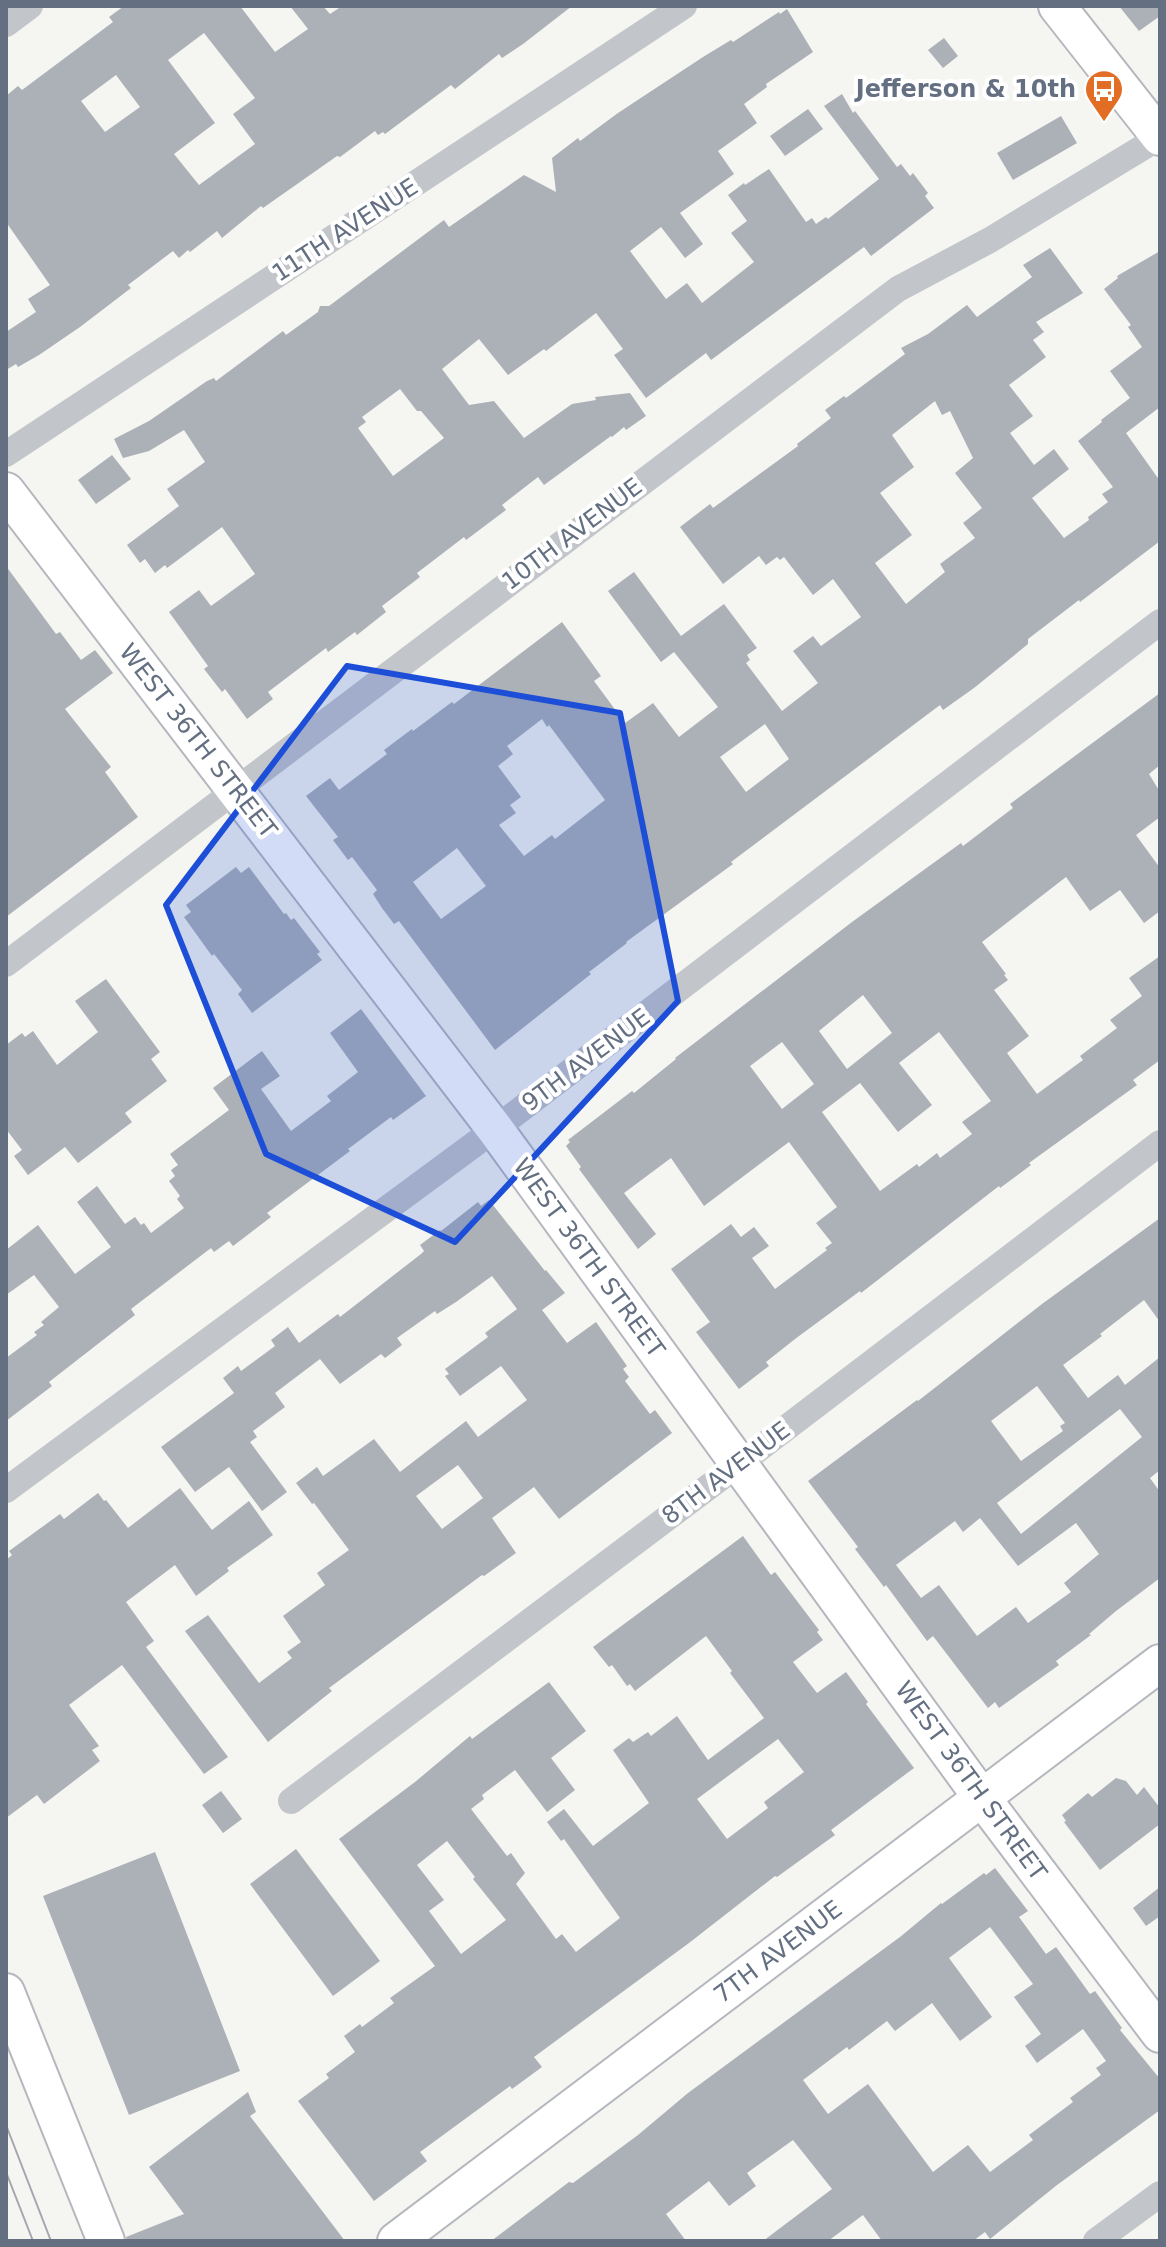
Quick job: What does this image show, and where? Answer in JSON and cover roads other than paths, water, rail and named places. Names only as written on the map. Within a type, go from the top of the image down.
[{"type":"street","points":[[6,24],[30,6]]},
{"type":"street","name":"11TH AVENUE","points":[[6,454],[684,6]]},
{"type":"street","points":[[1057,6],[1160,137]]},
{"type":"street","name":"10TH AVENUE","points":[[6,964],[898,289],[990,240],[1160,137]]},
{"type":"street","name":"WEST 36TH STREET","points":[[6,491],[495,1129],[982,1798],[1160,2034]]},
{"type":"street","name":"9TH AVENUE","points":[[6,1490],[495,1129],[1160,622]]},
{"type":"street","name":"8TH AVENUE","points":[[291,1801],[1160,1143]]},
{"type":"street","name":"7TH AVENUE","points":[[396,2241],[1160,1663]]},
{"type":"street","points":[[6,1992],[106,2241]]},
{"type":"street","points":[[1096,2241],[1160,2194]]},
{"type":"tram line","points":[[6,2125],[51,2241]]},
{"type":"tram line","points":[[6,2172],[33,2241]]},
{"type":"place","name":"Jefferson & 10th","points":[[1104,123]]}]
